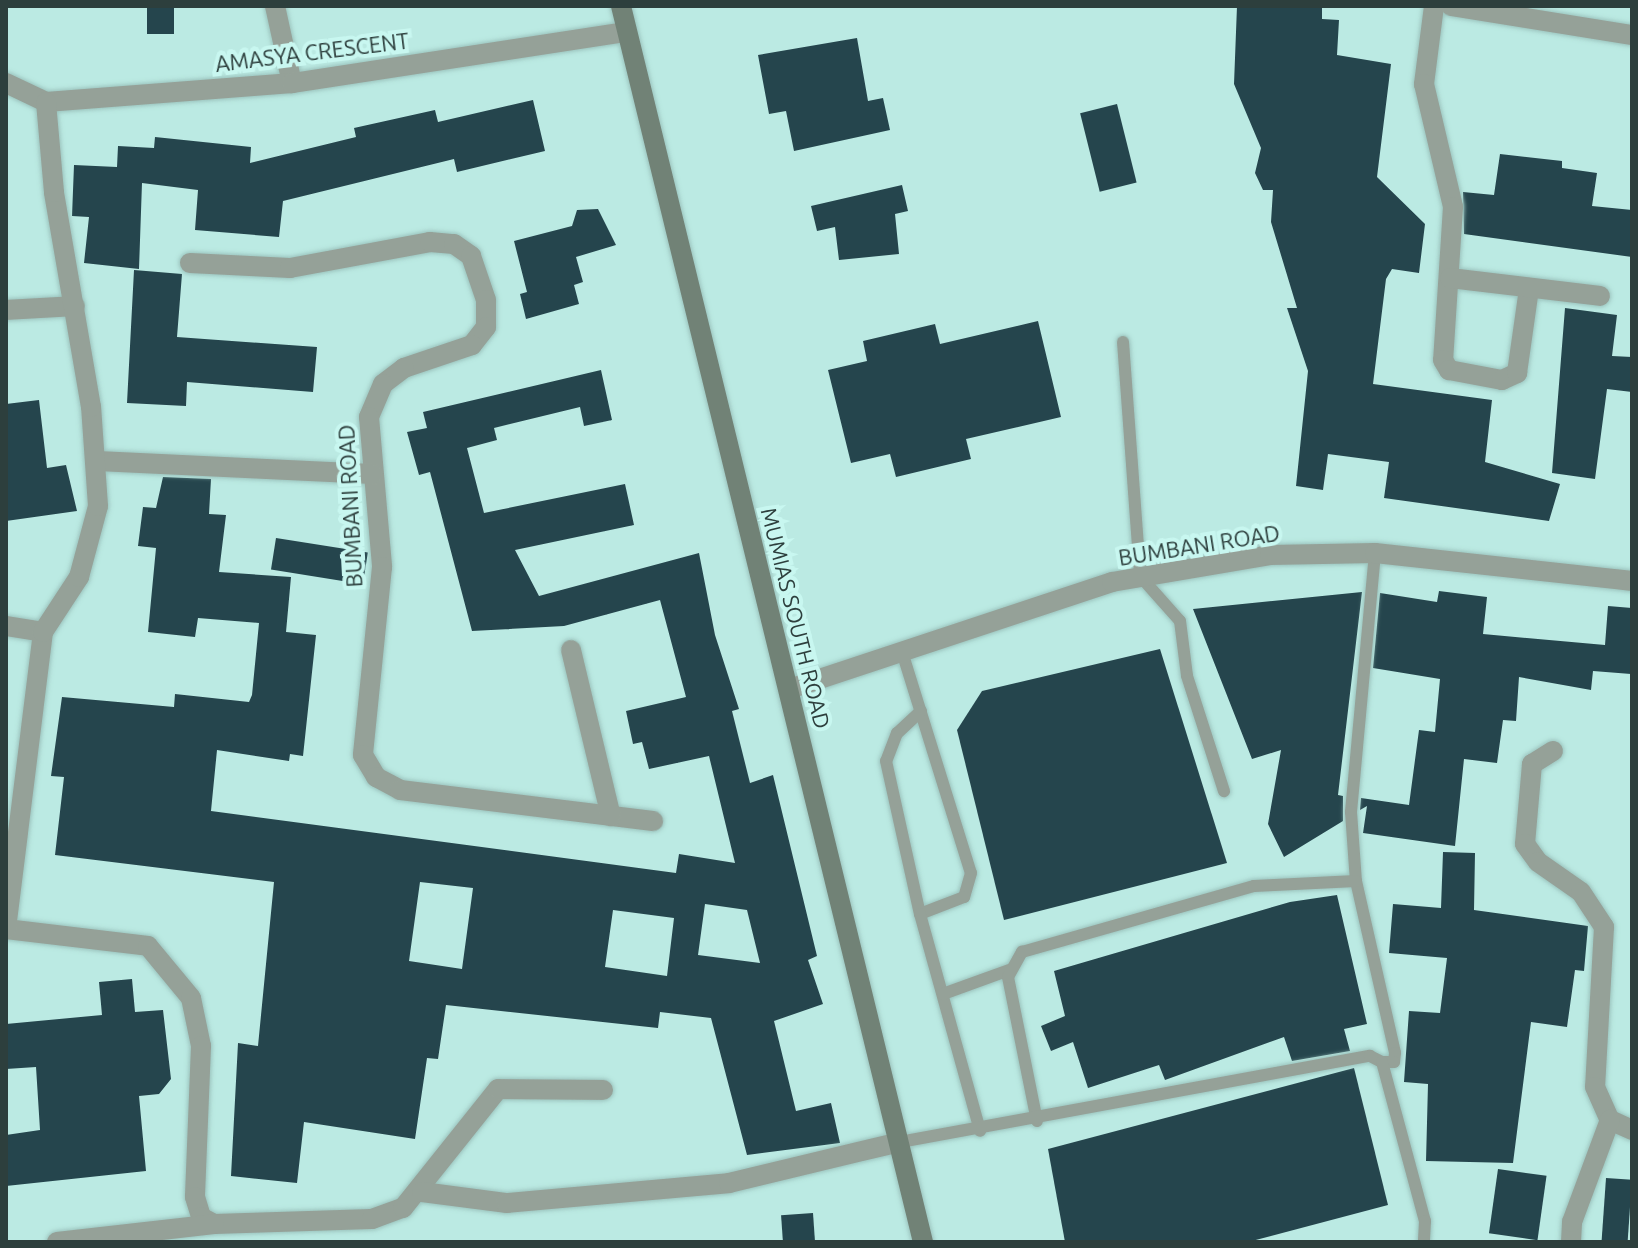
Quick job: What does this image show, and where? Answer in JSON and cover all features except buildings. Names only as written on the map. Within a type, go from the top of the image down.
[{"type":"main road","name":"MUMIAS SOUTH ROAD","points":[[621,6],[923,1242]]},
{"type":"street","points":[[275,6],[292,83]]},
{"type":"street","points":[[1434,6],[1424,84],[1453,207],[1443,360],[1461,375],[1502,380],[1517,373],[1529,289]]},
{"type":"street","points":[[1451,6],[1632,35]]},
{"type":"street","name":"AMASYA CRESCENT","points":[[6,83],[46,102],[292,83],[626,32]]},
{"type":"street","points":[[46,102],[97,461],[98,506],[79,577],[43,632],[6,929],[148,946],[191,998],[201,1046],[195,1197],[201,1217],[214,1224]]},
{"type":"street","name":"BUMBANI ROAD","points":[[190,263],[290,268],[430,242],[454,244],[471,256],[486,300],[486,327],[472,345],[404,368],[383,384],[369,417],[382,567],[363,755],[376,777],[400,790],[653,821]]},
{"type":"street","points":[[1450,278],[1600,296]]},
{"type":"street","points":[[6,310],[75,306]]},
{"type":"street","points":[[97,461],[373,474]]},
{"type":"street","name":"BUMBANI ROAD","points":[[789,689],[903,655],[1140,576],[1270,555],[1375,553],[1632,581]]},
{"type":"street","points":[[6,626],[43,632]]},
{"type":"street","points":[[571,650],[611,816]]},
{"type":"street","points":[[1553,751],[1532,764],[1525,844],[1538,862],[1581,892],[1604,927],[1595,1087],[1610,1120],[1632,1130]]},
{"type":"street","points":[[57,1242],[214,1224],[372,1219],[403,1208],[422,1192],[475,1110],[498,1089],[603,1090]]},
{"type":"street","points":[[1571,1242],[1572,1222],[1610,1120]]},
{"type":"street","points":[[422,1192],[507,1203],[729,1183],[900,1142]]},
{"type":"lane","points":[[1123,342],[1140,576],[1180,621],[1187,676],[1224,791]]},
{"type":"lane","points":[[900,1142],[1037,1121],[1356,1057],[1394,1062],[1395,1053],[1356,881],[1351,812],[1375,553]]},
{"type":"lane","points":[[903,655],[971,880],[959,900],[920,914]]},
{"type":"lane","points":[[921,711],[897,733],[886,761],[920,914],[980,1131]]},
{"type":"lane","points":[[1037,1121],[1008,977],[1017,959],[1045,942],[1254,886],[1303,879],[1356,881]]},
{"type":"lane","points":[[943,994],[1010,975],[1017,959]]},
{"type":"lane","points":[[1382,1062],[1425,1221],[1424,1242]]}]
